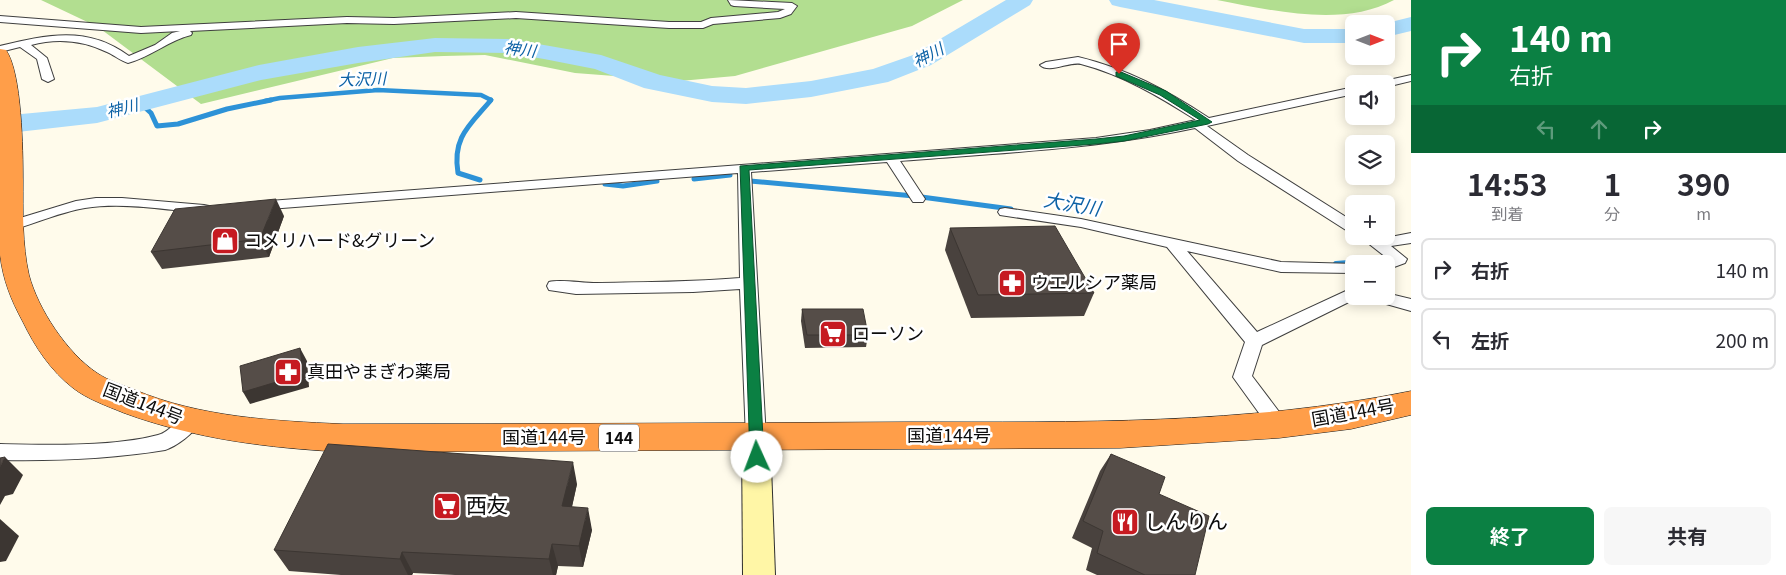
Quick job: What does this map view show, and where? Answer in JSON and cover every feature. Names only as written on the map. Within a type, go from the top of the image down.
[{"type":"highway","name":"国道144号","points":[[0,54],[3,59],[9,97],[12,152],[6,227],[15,271],[24,297],[56,354],[85,380],[110,394],[165,415],[190,422],[258,433],[343,438],[756,438],[1120,435],[1279,425],[1351,416],[1411,403]]},
{"type":"street","points":[[0,19],[141,30],[346,20],[394,21],[516,15],[669,25],[702,25],[711,21],[780,15],[788,12],[792,6],[734,3],[733,0]]},
{"type":"street","points":[[0,49],[60,37],[104,46],[118,51],[128,60],[159,47],[176,35],[227,26]]},
{"type":"street","points":[[23,44],[42,58],[48,78]]},
{"type":"street","points":[[1046,65],[1078,60],[1104,68],[1163,93],[1243,158],[1345,223]]},
{"type":"street","points":[[1395,82],[1411,78]]},
{"type":"street","points":[[244,207],[1124,138],[1345,92]]},
{"type":"street","points":[[891,157],[916,196]]},
{"type":"street","points":[[744,168],[756,438],[757,574]]},
{"type":"street","points":[[6,227],[81,204],[96,202],[214,208]]},
{"type":"street","points":[[1005,212],[1081,223],[1282,268],[1345,268]]},
{"type":"street","points":[[1395,239],[1411,238]]},
{"type":"street","points":[[1173,244],[1254,341]]},
{"type":"street","points":[[1379,245],[1393,255]]},
{"type":"street","points":[[555,286],[576,289],[692,288],[748,283]]},
{"type":"street","points":[[1279,425],[1242,377],[1254,341],[1345,298]]},
{"type":"street","points":[[1395,301],[1411,306]]},
{"type":"street","points":[[0,452],[56,453],[129,448],[165,442],[190,422]]},
{"type":"green space","points":[[41,0],[963,0],[912,26],[735,76],[680,81],[575,73],[485,55],[393,58],[201,104],[98,27]]},
{"type":"green space","points":[[1217,0],[1394,0],[1374,8],[1330,15],[1283,12]]},
{"type":"building","points":[[276,199],[260,239],[151,252],[175,209]]},
{"type":"building","points":[[1055,226],[1094,293],[978,295],[950,228]]},
{"type":"building","points":[[802,309],[863,309],[868,335],[807,335]]},
{"type":"building","points":[[300,348],[303,374],[243,392],[240,366]]},
{"type":"building","name":"西友","points":[[328,444],[573,462],[562,506],[588,508],[579,546],[552,544],[549,559],[402,552],[400,559],[274,550]]},
{"type":"building","name":"しんりん","points":[[1111,454],[1165,477],[1159,494],[1209,516],[1195,575],[1145,575],[1097,553],[1103,531],[1083,521]]},
{"type":"building","points":[[5,457],[0,467],[0,458]]},
{"type":"waterway","name":"神川","points":[[0,125],[97,115],[259,73],[358,55],[435,45],[508,46],[544,52],[601,63],[653,82],[712,94],[746,96],[811,89],[879,76],[922,60],[1022,0]]},
{"type":"waterway","name":"神川","points":[[1120,0],[1304,36],[1345,36]]},
{"type":"waterway","name":"神川","points":[[1395,28],[1411,24]]},
{"type":"waterway","name":"大沢川","points":[[265,101],[280,98],[378,90],[481,95],[491,100]]},
{"type":"waterway","name":"大沢川","points":[[140,103],[151,113],[157,126],[178,124],[227,109],[271,100]]},
{"type":"waterway","name":"大沢川","points":[[480,180],[458,173],[458,150],[464,132],[491,100]]},
{"type":"waterway","name":"大沢川","points":[[694,179],[730,175]]},
{"type":"waterway","name":"大沢川","points":[[605,184],[623,186],[657,181]]},
{"type":"waterway","name":"大沢川","points":[[750,181],[914,196],[1011,209]]},
{"type":"waterway","name":"大沢川","points":[[1336,264],[1345,263]]},
{"type":"place","name":"コメリハード&グリーン","points":[[225,241]]},
{"type":"place","name":"ウエルシア薬局","points":[[1012,283]]},
{"type":"place","name":"ローソン","points":[[833,334]]},
{"type":"place","name":"真田やまぎわ薬局","points":[[288,372]]},
{"type":"place","name":"西友","points":[[447,506]]},
{"type":"place","name":"しんりん","points":[[1125,522]]},
{"type":"route","points":[[757,457],[744,168],[1096,142],[1150,134],[1208,122],[1163,93],[1119,74]]}]
